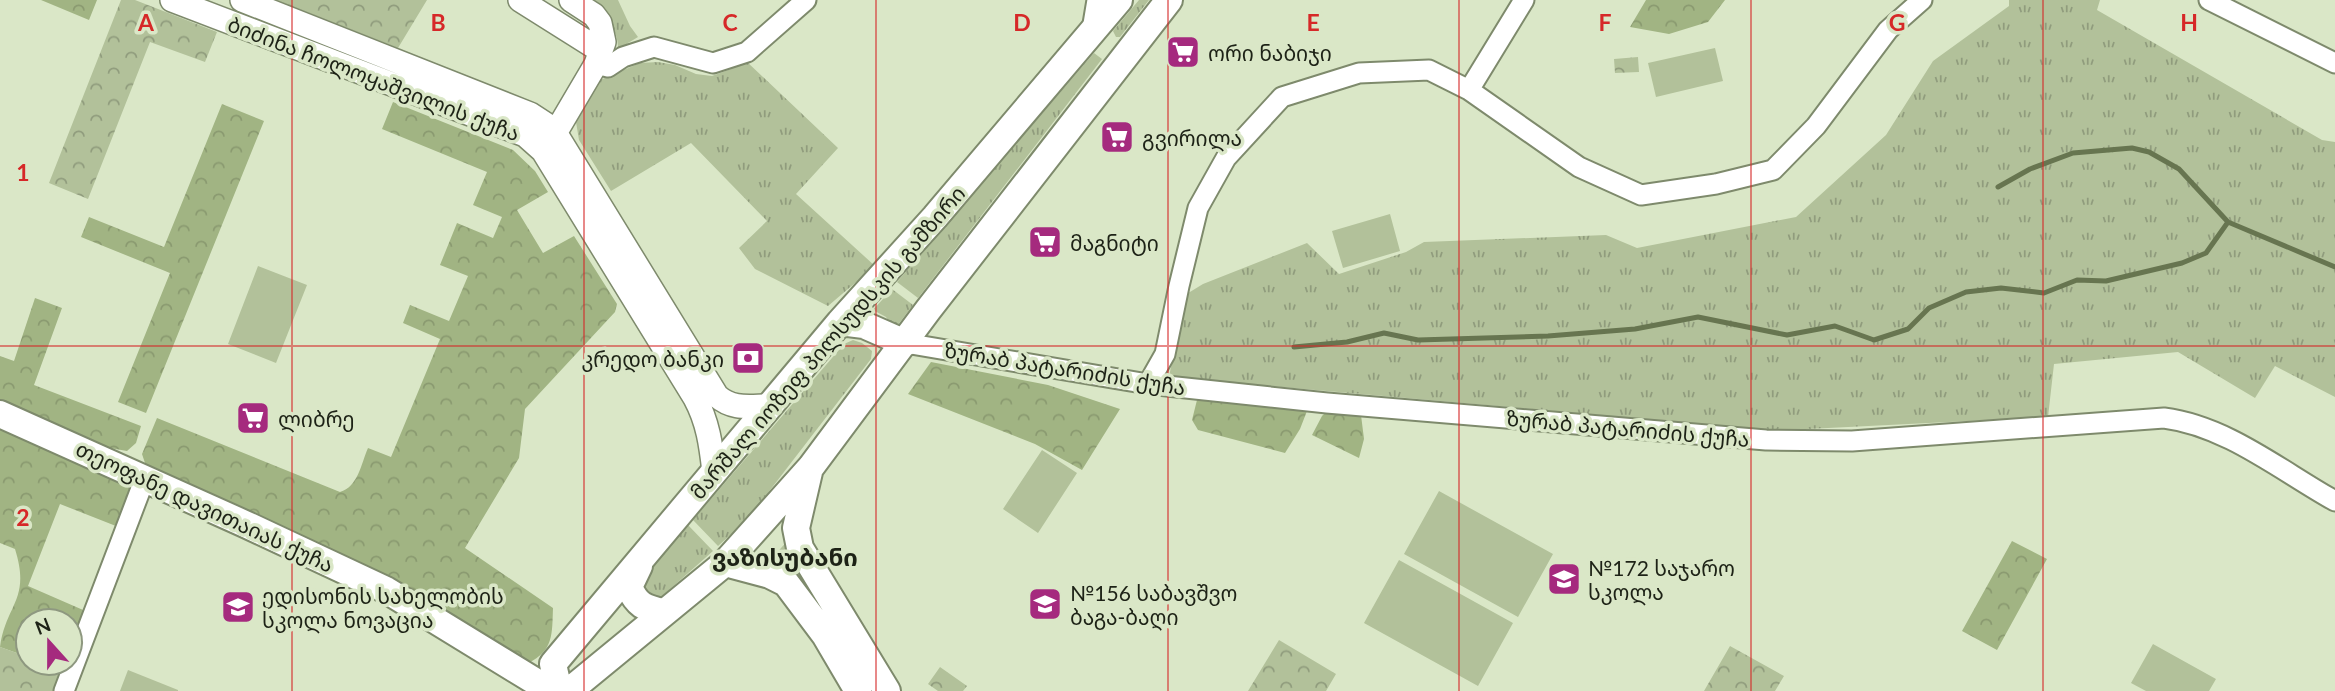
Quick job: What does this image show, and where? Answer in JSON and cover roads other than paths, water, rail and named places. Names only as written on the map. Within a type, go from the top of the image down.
[{"type":"main road","name":"მარშალ იოზეფ პილსუდსკის გამზირი","points":[[559,691],[553,664],[839,322],[935,217],[1119,0]]},
{"type":"main road","points":[[569,691],[725,563],[811,467],[1169,0]]},
{"type":"main road","points":[[1092,30],[1124,57]]},
{"type":"main road","points":[[839,322],[864,325],[905,343]]},
{"type":"main road","name":"თეოფანე დავითაიას ქუჩა","points":[[0,414],[386,590],[551,691]]},
{"type":"main road","points":[[811,467],[796,528],[800,548],[887,691]]},
{"type":"main road","points":[[642,558],[629,587],[636,602],[646,608],[663,612]]},
{"type":"main road","points":[[725,563],[770,575],[786,583],[825,635],[858,691]]},
{"type":"street","name":"ბიძინა ჩოლოყაშვილის ქუჩა","points":[[172,0],[525,135],[550,141],[705,417],[714,472]]},
{"type":"street","name":"ბიძინა ჩოლოყაშვილის ქუჩა","points":[[242,0],[530,114],[717,396],[726,404],[769,406]]},
{"type":"street","points":[[520,0],[599,57],[608,67],[623,57],[654,47],[713,63],[747,52],[806,0]]},
{"type":"street","points":[[550,141],[599,57],[604,42],[600,23],[594,15],[571,0]]},
{"type":"street","points":[[1092,30],[1097,0]]},
{"type":"street","points":[[1469,90],[1524,0]]},
{"type":"street","points":[[1148,384],[1165,354],[1198,208],[1226,158],[1282,97],[1359,73],[1429,70],[1469,90],[1579,167],[1642,195],[1716,184],[1773,170],[1816,126],[1888,30],[1922,0]]},
{"type":"street","points":[[2209,0],[2335,63]]},
{"type":"street","points":[[274,39],[284,16]]},
{"type":"street","points":[[382,81],[389,58]]},
{"type":"street","name":"ზურაბ პატარიძის ქუჩა","points":[[905,343],[1148,384],[1327,403],[1766,440],[1852,441],[2164,418],[2186,421],[2224,435],[2335,501]]},
{"type":"street","points":[[64,691],[145,478]]},
{"type":"waterway","points":[[1998,187],[2030,169],[2073,153],[2132,148],[2149,152],[2179,169],[2228,222],[2335,267]]},
{"type":"waterway","points":[[1294,347],[1347,342],[1384,333],[1418,340],[1548,336],[1635,329],[1698,317],[1787,335],[1835,326],[1874,340],[1908,329],[1929,308],[1966,292],[2001,288],[2044,293],[2077,280],[2106,281],[2182,263],[2206,253],[2228,222]]},
{"type":"place","name":"ორი ნაბიჯი","points":[[1183,52]]},
{"type":"place","name":"გვირილა","points":[[1117,137]]},
{"type":"place","name":"მაგნიტი","points":[[1045,242]]},
{"type":"place","name":"კრედო ბანკი","points":[[748,358]]},
{"type":"place","name":"ლიბრე","points":[[253,418]]},
{"type":"place","name":"№172 საჯარო სკოლა","points":[[1564,579]]},
{"type":"place","name":"№156 საბავშვო ბაგა-ბაღი","points":[[1045,604]]},
{"type":"place","name":"ედისონის სახელობის სკოლა ნოვაცია","points":[[238,607]]},
{"type":"district","name":"ვაზისუბანი","points":[[785,556]]}]
